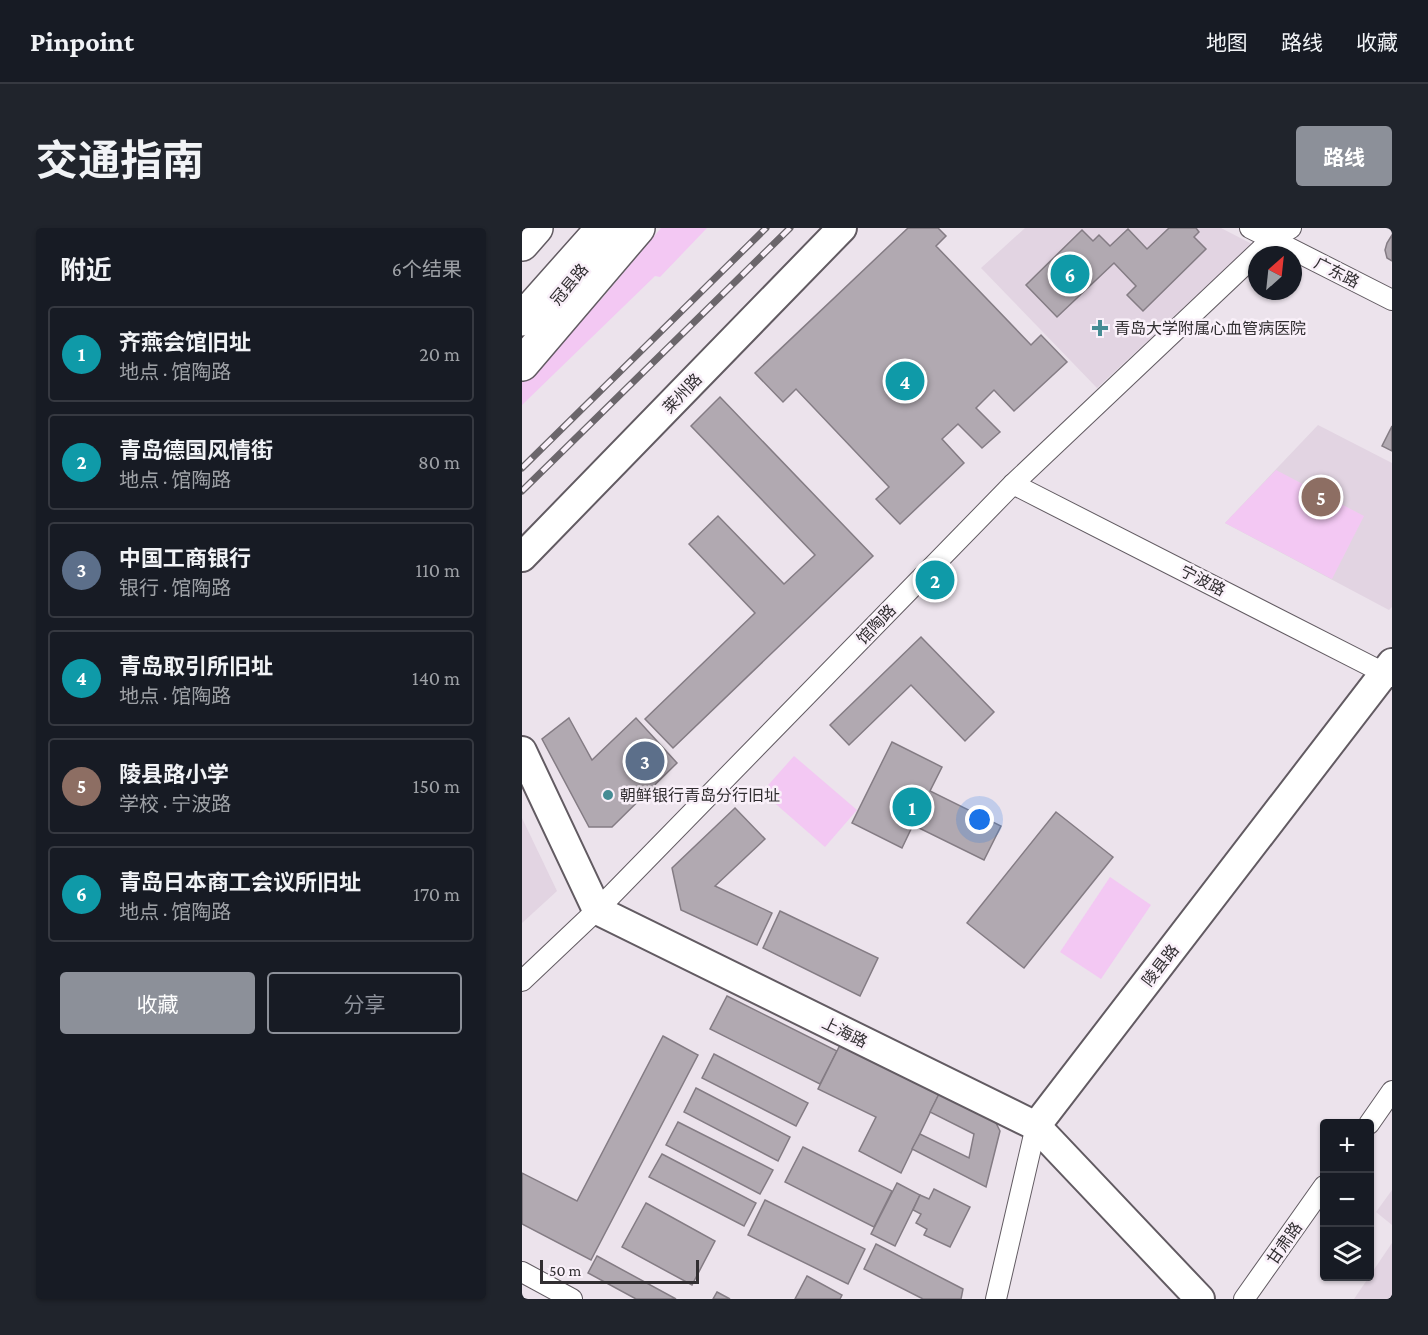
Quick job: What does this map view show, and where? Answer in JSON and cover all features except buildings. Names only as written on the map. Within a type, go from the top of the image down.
[{"type":"highway","points":[[522,244],[536,228]]},
{"type":"highway","points":[[522,319],[603,228]]},
{"type":"highway","points":[[522,364],[638,228]]},
{"type":"street","name":"冠县路","points":[[522,338],[614,228]]},
{"type":"street","name":"莱州路","points":[[522,557],[842,228]]},
{"type":"street","name":"广东路","points":[[1250,228],[1392,300]]},
{"type":"street","name":"馆陶路","points":[[522,981],[597,910],[1013,484],[1272,239],[1291,228]]},
{"type":"street","name":"宁波路","points":[[1013,484],[1390,671]]},
{"type":"street","name":"陵县路","points":[[996,1299],[1036,1126],[1390,671]]},
{"type":"street","points":[[522,751],[597,910]]},
{"type":"street","name":"上海路","points":[[597,910],[1036,1126],[1200,1299]]},
{"type":"street","points":[[1372,1119],[1392,1091]]},
{"type":"street","name":"甘肃路","points":[[1244,1299],[1320,1192]]},
{"type":"street","points":[[522,1272],[572,1299]]},
{"type":"shaded area","points":[[661,228],[707,228],[660,277],[655,276],[522,405],[522,378],[590,301],[599,302]]},
{"type":"shaded area","name":"青岛大学附属心血管病医院","points":[[1025,228],[1221,228],[1252,244],[1097,388],[981,268]]},
{"type":"shaded area","points":[[1318,425],[1392,463],[1392,607],[1389,610],[1225,523]]},
{"type":"shaded area","points":[[1276,470],[1364,516],[1332,579],[1225,523]]},
{"type":"shaded area","points":[[794,756],[857,810],[825,847],[762,792]]},
{"type":"shaded area","points":[[522,818],[557,891],[522,923]]},
{"type":"shaded area","points":[[1110,877],[1151,905],[1101,979],[1060,952]]},
{"type":"shaded area","points":[[1392,1190],[1392,1225],[1376,1212]]},
{"type":"shaded area","points":[[1392,1243],[1392,1299],[1354,1299],[1366,1281],[1374,1281],[1374,1270]]},
{"type":"railway","points":[[522,468],[766,228]]},
{"type":"railway","points":[[522,491],[790,228]]},
{"type":"place","name":"青岛日本商工会议所旧址","points":[[1070,274]]},
{"type":"place","name":"青岛大学附属心血管病医院","points":[[1100,328]]},
{"type":"place","name":"青岛取引所旧址","points":[[905,381]]},
{"type":"place","name":"陵县路小学","points":[[1321,497]]},
{"type":"place","name":"青岛德国风情街","points":[[935,580]]},
{"type":"place","name":"中国工商银行","points":[[645,761]]},
{"type":"place","name":"朝鲜银行青岛分行旧址","points":[[608,795]]},
{"type":"place","name":"齐燕会馆旧址","points":[[912,807]]}]
